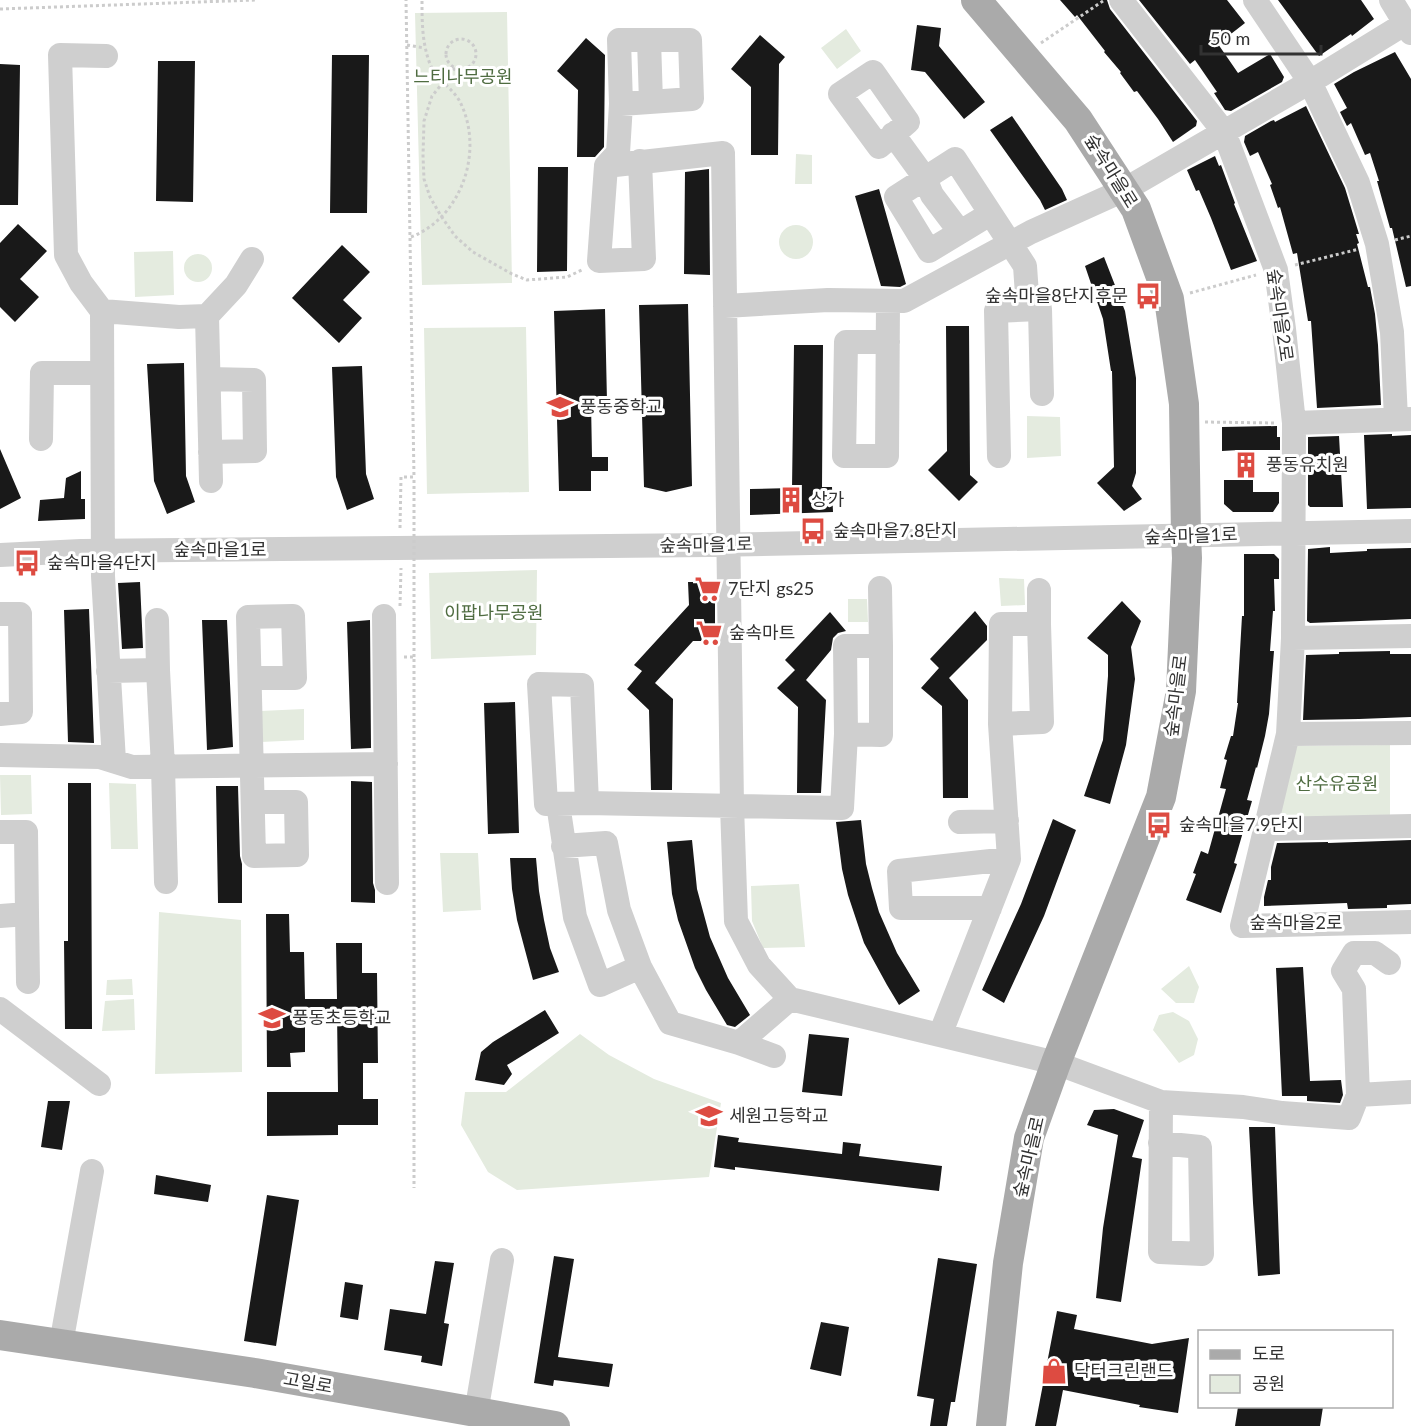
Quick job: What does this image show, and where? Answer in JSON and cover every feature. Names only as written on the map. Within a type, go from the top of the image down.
[{"type":"main road","name":"숲속마을로","points":[[976,0],[1078,120],[1136,209],[1169,299],[1184,404],[1186,536],[1180,691],[1161,797],[1056,1063],[1029,1138],[1008,1263],[991,1426]]},
{"type":"main road","name":"고일로","points":[[0,1335],[255,1373],[555,1426]]},
{"type":"street","name":"숲속마을2로","points":[[1121,0],[1224,132],[1276,270],[1284,329],[1294,423],[1293,638],[1288,734],[1242,926],[1411,922]]},
{"type":"street","points":[[1255,0],[1310,82],[1358,183],[1377,244],[1404,419],[1294,423]]},
{"type":"street","points":[[725,306],[828,300],[904,301],[1031,232],[1124,190],[1310,82],[1409,28],[1391,0]]},
{"type":"street","points":[[621,104],[692,99],[690,40],[619,40],[621,104],[618,153],[606,166],[598,261],[644,259],[640,162]]},
{"type":"street","points":[[649,40],[651,102]]},
{"type":"street","points":[[106,56],[60,55],[66,255],[81,283],[102,311],[104,524],[102,551],[114,761]]},
{"type":"street","points":[[893,134],[925,178],[932,195],[960,232]]},
{"type":"street","points":[[606,166],[723,153],[732,806],[736,921],[759,965],[790,999],[1056,1063],[1161,1102],[1243,1107],[1282,1113],[1348,1118],[1358,1095],[1354,988],[1343,971],[1354,953],[1375,953],[1389,963]]},
{"type":"street","points":[[990,214],[929,251],[896,197],[955,159],[1025,266],[1029,309]]},
{"type":"street","points":[[102,311],[179,317],[207,316],[236,285],[252,259]]},
{"type":"street","points":[[888,301],[888,342],[887,456],[844,456],[846,342],[888,342]]},
{"type":"street","points":[[999,456],[996,311],[1040,309],[1042,394]]},
{"type":"street","points":[[207,316],[211,481]]},
{"type":"street","points":[[41,440],[42,373],[102,373]]},
{"type":"street","points":[[209,379],[254,380],[255,451],[210,452]]},
{"type":"street","name":"숲속마을1로","points":[[0,555],[102,551],[728,544],[1411,531]]},
{"type":"street","points":[[846,734],[881,735],[880,588]]},
{"type":"street","points":[[1000,724],[1042,722],[1039,590]]},
{"type":"street","points":[[0,614],[20,614],[21,712],[0,714]]},
{"type":"street","points":[[384,616],[387,883]]},
{"type":"street","points":[[157,620],[166,882]]},
{"type":"street","points":[[940,1035],[1010,859],[1000,724],[1001,624],[1039,624]]},
{"type":"street","points":[[1293,638],[1411,636]]},
{"type":"street","points":[[587,802],[582,685],[539,684],[546,804],[587,802],[842,808],[846,734],[845,646],[881,646]]},
{"type":"street","points":[[108,671],[158,670]]},
{"type":"street","points":[[250,678],[253,802]]},
{"type":"street","points":[[1288,734],[1411,733]]},
{"type":"street","points":[[0,755],[100,757],[132,767],[386,764]]},
{"type":"street","points":[[558,804],[575,916],[600,986],[640,967]]},
{"type":"street","points":[[960,822],[1007,821]]},
{"type":"street","points":[[1267,829],[1411,826]]},
{"type":"street","points":[[0,832],[26,832],[28,982]]},
{"type":"street","points":[[563,846],[606,843],[620,910],[640,967],[670,1023],[739,1043],[774,1056]]},
{"type":"street","points":[[990,908],[901,908],[899,871],[1010,859]]},
{"type":"street","points":[[0,916],[27,914]]},
{"type":"street","points":[[739,1043],[790,999]]},
{"type":"street","points":[[0,1009],[99,1084]]},
{"type":"street","points":[[1358,1095],[1411,1092]]},
{"type":"street","points":[[1160,1143],[1161,1102]]},
{"type":"street","points":[[61,1344],[92,1171]]},
{"type":"street","points":[[476,1413],[502,1260]]},
{"type":"path","points":[[0,9],[256,0]]},
{"type":"path","points":[[406,0],[414,477],[414,1188]]},
{"type":"path","points":[[410,237],[420,233],[451,205],[467,172],[471,152],[466,117],[458,98],[432,68],[424,48],[422,0]]},
{"type":"path","points":[[1041,44],[1104,0]]},
{"type":"path","points":[[460,38],[470,41],[476,50],[476,60],[470,67],[460,70],[455,68],[450,65],[446,56],[448,46],[460,38]]},
{"type":"path","points":[[407,45],[424,48]]},
{"type":"path","points":[[455,68],[432,96],[424,121],[423,156],[424,179],[430,197],[455,236],[473,252],[527,280],[567,277],[598,261]]},
{"type":"path","points":[[1393,241],[1411,236]]},
{"type":"path","points":[[1291,266],[1363,248]]},
{"type":"path","points":[[1186,294],[1261,274]]},
{"type":"path","points":[[1202,422],[1294,423]]},
{"type":"path","points":[[400,530],[400,477],[414,477]]},
{"type":"green space","name":"느티나무공원","points":[[507,12],[512,283],[422,285],[415,13]]},
{"type":"green space","points":[[846,29],[861,51],[837,69],[821,48]]},
{"type":"green space","points":[[796,154],[812,155],[812,184],[795,184]]},
{"type":"green space","points":[[796,225],[808,230],[813,242],[808,254],[796,259],[784,254],[779,242],[784,230]]},
{"type":"green space","points":[[173,251],[174,295],[135,297],[134,252]]},
{"type":"green space","points":[[198,254],[208,258],[212,268],[208,278],[198,282],[188,278],[184,268],[188,258]]},
{"type":"green space","points":[[526,327],[529,492],[427,494],[424,328]]},
{"type":"green space","points":[[1027,416],[1060,417],[1061,456],[1027,458]]},
{"type":"green space","name":"이팝나무공원","points":[[537,570],[536,655],[431,659],[429,573]]},
{"type":"green space","points":[[999,578],[1024,579],[1025,605],[1001,606]]},
{"type":"green space","points":[[848,599],[867,599],[868,622],[848,622]]},
{"type":"green space","points":[[304,709],[304,740],[261,742],[260,711]]},
{"type":"green space","name":"산수유공원","points":[[1390,745],[1390,821],[1280,823],[1276,816],[1297,746]]},
{"type":"green space","points":[[0,775],[31,775],[32,814],[1,815]]},
{"type":"green space","points":[[109,783],[136,784],[138,849],[111,849]]},
{"type":"green space","points":[[440,853],[478,853],[481,910],[443,912]]},
{"type":"green space","points":[[799,884],[805,947],[763,948],[752,921],[751,886]]},
{"type":"green space","points":[[159,912],[241,920],[242,1072],[155,1074]]},
{"type":"green space","points":[[1189,966],[1199,987],[1194,1003],[1176,1003],[1161,989]]},
{"type":"green space","points":[[132,979],[133,995],[106,995],[107,980]]},
{"type":"green space","points":[[134,999],[135,1030],[102,1031],[105,1001]]},
{"type":"green space","points":[[1173,1012],[1189,1021],[1198,1039],[1194,1055],[1179,1063],[1153,1030],[1159,1015]]},
{"type":"green space","points":[[580,1034],[609,1055],[654,1079],[721,1103],[709,1177],[517,1190],[488,1172],[461,1125],[465,1092],[506,1092]]},
{"type":"building","points":[[1060,0],[1107,0],[1110,9],[1197,121],[1196,126],[1173,142],[1137,91],[1134,92],[1077,15],[1075,17]]},
{"type":"building","points":[[1139,0],[1227,0],[1245,23],[1218,44],[1238,73],[1270,54],[1284,77],[1282,82],[1231,111],[1225,110],[1214,93],[1217,92],[1195,60],[1190,64]]},
{"type":"building","points":[[1278,0],[1361,0],[1374,19],[1352,36],[1351,34],[1319,56]]},
{"type":"building","points":[[917,25],[941,28],[939,46],[985,102],[964,119],[925,72],[911,70]]},
{"type":"building","points":[[760,35],[785,57],[779,64],[778,155],[751,155],[751,87],[731,69]]},
{"type":"building","points":[[586,38],[605,55],[604,147],[595,157],[577,157],[578,90],[557,71]]},
{"type":"building","points":[[1395,52],[1411,79],[1411,286],[1406,287],[1370,153],[1365,155],[1351,123],[1347,126],[1340,112],[1347,108],[1334,84]]},
{"type":"building","points":[[332,55],[369,55],[367,213],[330,213]]},
{"type":"building","points":[[158,61],[195,61],[193,202],[156,201]]},
{"type":"building","points":[[0,64],[20,65],[18,205],[0,205]]},
{"type":"building","points":[[1306,106],[1345,188],[1359,234],[1356,234],[1359,243],[1357,244],[1368,287],[1370,287],[1375,314],[1381,405],[1317,408],[1311,321],[1308,321],[1297,253],[1293,254],[1280,207],[1278,208],[1270,185],[1272,184],[1258,152],[1250,156],[1244,142],[1245,136],[1271,121],[1275,122]]},
{"type":"building","points":[[1012,116],[1062,189],[1067,200],[1045,210],[990,130]]},
{"type":"building","points":[[1215,156],[1219,166],[1221,165],[1257,261],[1231,270],[1199,190],[1196,191],[1187,170]]},
{"type":"building","points":[[538,167],[568,167],[567,271],[537,272]]},
{"type":"building","points":[[709,169],[710,275],[684,274],[685,172]]},
{"type":"building","points":[[879,189],[906,284],[900,287],[881,286],[855,196]]},
{"type":"building","points":[[18,224],[47,251],[20,279],[39,297],[15,322],[0,307],[0,243]]},
{"type":"building","points":[[342,245],[370,272],[343,300],[362,318],[339,343],[292,298]]},
{"type":"building","points":[[1104,257],[1125,311],[1136,378],[1136,473],[1132,486],[1142,499],[1124,511],[1097,483],[1114,467],[1112,371],[1103,319],[1085,266]]},
{"type":"building","points":[[688,304],[692,486],[666,492],[644,487],[639,305]]},
{"type":"building","points":[[605,309],[607,402],[591,402],[592,457],[608,457],[608,471],[591,471],[591,491],[559,491],[554,311]]},
{"type":"building","points":[[946,326],[969,326],[970,475],[978,482],[959,501],[928,470],[947,451]]},
{"type":"building","points":[[794,345],[823,345],[822,487],[832,487],[833,512],[750,515],[750,489],[792,488]]},
{"type":"building","points":[[184,363],[186,476],[195,502],[167,514],[154,481],[147,364]]},
{"type":"building","points":[[362,366],[366,474],[374,499],[347,510],[336,477],[332,367]]},
{"type":"building","name":"풍동유치원","points":[[1277,426],[1280,450],[1253,450],[1253,492],[1279,492],[1279,503],[1273,512],[1233,512],[1224,504],[1224,480],[1239,480],[1239,450],[1222,451],[1222,427]]},
{"type":"building","points":[[1392,434],[1392,436],[1411,435],[1411,508],[1367,509],[1364,435]]},
{"type":"building","points":[[1339,436],[1343,507],[1310,507],[1308,505],[1308,437]]},
{"type":"building","points":[[0,449],[21,498],[0,509]]},
{"type":"building","points":[[81,471],[81,499],[85,499],[85,519],[38,521],[40,500],[64,498],[66,478]]},
{"type":"building","points":[[1330,547],[1330,553],[1411,548],[1411,619],[1310,623],[1307,621],[1308,549]]},
{"type":"building","points":[[1244,554],[1274,554],[1279,559],[1279,579],[1274,579],[1275,611],[1273,611],[1270,651],[1274,651],[1269,714],[1247,800],[1252,801],[1234,863],[1237,864],[1221,913],[1186,900],[1196,874],[1193,873],[1201,851],[1208,854],[1226,789],[1220,788],[1227,760],[1224,759],[1231,736],[1233,736],[1238,703],[1242,616],[1244,616]]},
{"type":"building","points":[[140,582],[143,648],[122,649],[118,583]]},
{"type":"building","points":[[688,582],[715,582],[715,641],[693,641],[655,683],[673,699],[672,790],[651,790],[649,710],[627,689],[642,671],[634,665],[689,605]]},
{"type":"building","points":[[1122,601],[1141,621],[1131,647],[1135,679],[1126,745],[1110,804],[1084,796],[1103,740],[1108,676],[1108,655],[1087,638]]},
{"type":"building","points":[[89,609],[94,743],[68,742],[64,610]]},
{"type":"building","points":[[975,611],[987,626],[987,640],[949,678],[968,700],[968,798],[943,798],[942,706],[921,688],[939,668],[930,659]]},
{"type":"building","points":[[830,612],[846,631],[838,633],[833,638],[831,650],[806,680],[826,700],[821,793],[797,793],[798,707],[777,688],[795,670],[785,660]]},
{"type":"building","points":[[202,620],[227,620],[233,747],[207,750]]},
{"type":"building","points":[[370,620],[371,748],[351,749],[347,622]]},
{"type":"building","points":[[1390,651],[1390,654],[1411,654],[1411,717],[1303,720],[1306,655]]},
{"type":"building","points":[[515,702],[519,833],[488,834],[484,703]]},
{"type":"building","points":[[351,781],[372,782],[375,903],[351,902]]},
{"type":"building","points":[[68,783],[91,783],[92,1029],[65,1029],[64,941],[68,941]]},
{"type":"building","points":[[216,786],[238,786],[242,903],[218,903]]},
{"type":"building","points":[[1053,819],[1076,830],[1044,916],[1004,1003],[982,990],[1021,904]]},
{"type":"building","points":[[861,820],[866,864],[879,912],[897,953],[920,991],[899,1005],[864,943],[842,869],[836,822]]},
{"type":"building","points":[[692,840],[697,889],[710,937],[728,978],[750,1015],[735,1027],[727,1025],[695,968],[678,920],[672,894],[667,842]]},
{"type":"building","points":[[1411,840],[1411,904],[1387,905],[1387,908],[1348,909],[1347,903],[1264,906],[1264,897],[1268,880],[1271,880],[1271,867],[1277,843]]},
{"type":"building","points":[[510,858],[536,858],[544,920],[550,948],[559,972],[533,980],[517,920]]},
{"type":"building","points":[[266,914],[289,914],[290,952],[304,952],[305,999],[337,999],[336,943],[362,943],[362,973],[377,973],[378,1063],[363,1063],[363,1099],[378,1099],[378,1125],[338,1125],[338,1135],[267,1136],[267,1092],[338,1092],[337,1011],[305,1012],[305,1052],[290,1053],[291,1067],[267,1067]]},
{"type":"building","points":[[1303,967],[1310,1081],[1341,1080],[1343,1095],[1340,1103],[1307,1101],[1307,1096],[1282,1096],[1276,968]]},
{"type":"building","points":[[545,1010],[559,1033],[507,1065],[512,1074],[504,1085],[475,1080],[481,1052]]},
{"type":"building","points":[[809,1034],[849,1038],[842,1096],[802,1092]]},
{"type":"building","points":[[48,1101],[70,1101],[62,1150],[41,1147]]},
{"type":"building","points":[[1114,1109],[1144,1120],[1132,1157],[1142,1159],[1121,1302],[1096,1298],[1103,1228],[1118,1135],[1087,1125],[1094,1110]]},
{"type":"building","points":[[1249,1127],[1275,1127],[1280,1274],[1258,1276]]},
{"type":"building","points":[[718,1135],[739,1138],[738,1142],[842,1154],[843,1142],[861,1144],[859,1156],[942,1166],[939,1191],[735,1167],[735,1170],[714,1167]]},
{"type":"building","points":[[156,1175],[211,1185],[208,1202],[154,1194]]},
{"type":"building","points":[[267,1195],[299,1200],[276,1346],[244,1341]]},
{"type":"building","points":[[554,1256],[574,1259],[558,1357],[613,1364],[609,1387],[554,1380],[553,1386],[534,1383]]},
{"type":"building","points":[[938,1258],[977,1264],[955,1402],[951,1402],[947,1426],[930,1426],[934,1399],[917,1396]]},
{"type":"building","points":[[435,1261],[454,1263],[444,1323],[449,1324],[442,1366],[421,1362],[422,1356],[384,1350],[390,1309],[426,1314]]},
{"type":"building","points":[[345,1282],[363,1285],[358,1320],[340,1317]]},
{"type":"building","points":[[1057,1311],[1077,1315],[1074,1329],[1152,1344],[1189,1338],[1178,1413],[1063,1390],[1056,1426],[1035,1426]]},
{"type":"building","points":[[821,1322],[849,1327],[841,1376],[810,1369]]},
{"type":"building","points":[[1238,1408],[1323,1408],[1320,1426],[1235,1426]]},
{"type":"place","name":"숲속마을8단지후문","points":[[1148,296]]},
{"type":"place","name":"풍동중학교","points":[[560,407]]},
{"type":"place","name":"풍동유치원","points":[[1246,465]]},
{"type":"place","name":"상가","points":[[791,500]]},
{"type":"place","name":"숲속마을7.8단지","points":[[813,531]]},
{"type":"place","name":"숲속마을4단지","points":[[27,563]]},
{"type":"place","name":"7단지 gs25","points":[[708,589]]},
{"type":"place","name":"숲속마트","points":[[709,633]]},
{"type":"place","name":"숲속마을7.9단지","points":[[1159,825]]},
{"type":"place","name":"풍동초등학교","points":[[272,1018]]},
{"type":"place","name":"세원고등학교","points":[[709,1116]]},
{"type":"place","name":"닥터크린랜드","points":[[1054,1371]]}]
